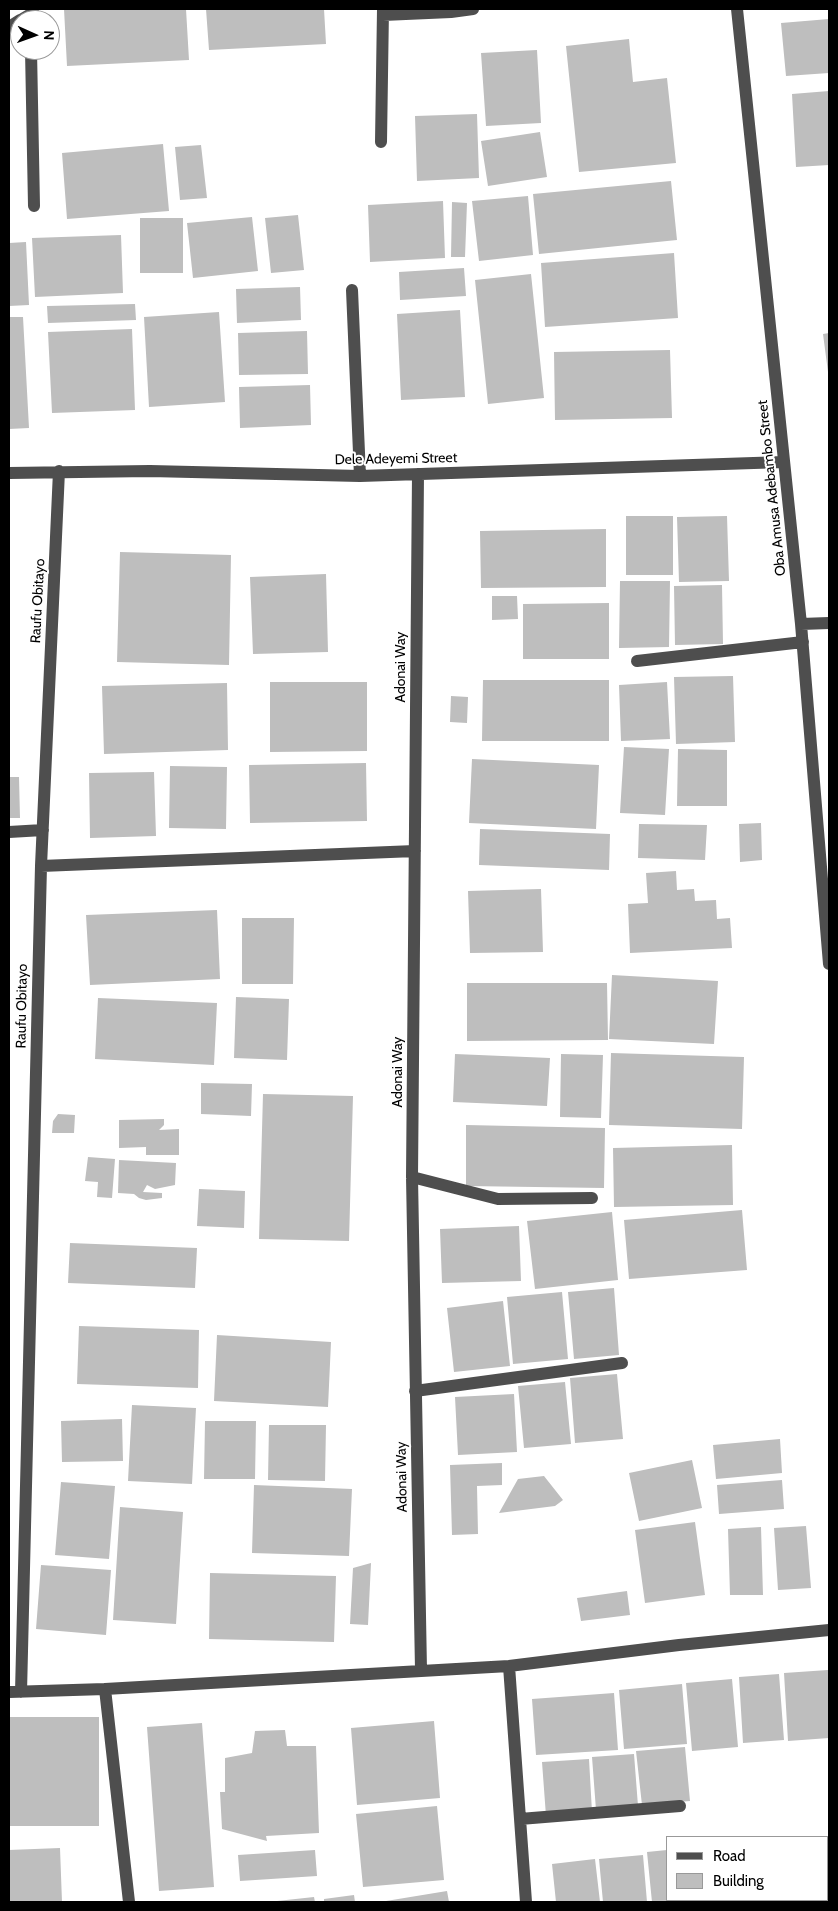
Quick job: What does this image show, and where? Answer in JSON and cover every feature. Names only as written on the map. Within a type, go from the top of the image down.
[{"type":"street","points":[[381,142],[383,12],[451,12],[473,9]]},
{"type":"street","name":"Oba Amusa Adebambo Street","points":[[738,9],[802,624],[829,964]]},
{"type":"street","points":[[31,60],[34,206]]},
{"type":"street","points":[[352,290],[360,476]]},
{"type":"street","name":"Dele Adeyemi Street","points":[[9,473],[150,471],[360,476],[784,462]]},
{"type":"street","name":"Raufu Obitayo","points":[[15,1692],[42,830],[59,471]]},
{"type":"street","name":"Adonai Way","points":[[418,474],[412,1177],[421,1670]]},
{"type":"street","points":[[802,624],[829,623]]},
{"type":"street","points":[[637,661],[803,642]]},
{"type":"street","points":[[9,832],[42,830]]},
{"type":"street","points":[[41,866],[415,851]]},
{"type":"street","points":[[412,1177],[498,1199],[592,1198]]},
{"type":"street","points":[[415,1391],[622,1363]]},
{"type":"street","points":[[15,1692],[105,1689],[509,1666],[679,1645],[829,1630]]},
{"type":"street","points":[[509,1666],[526,1902]]},
{"type":"street","points":[[105,1689],[129,1902]]},
{"type":"street","points":[[520,1819],[680,1806]]},
{"type":"building","points":[[64,9],[186,9],[189,60],[67,66]]},
{"type":"building","points":[[206,9],[324,9],[326,44],[209,50]]},
{"type":"building","points":[[829,19],[829,73],[786,76],[781,23]]},
{"type":"building","points":[[629,39],[633,82],[667,78],[676,163],[579,172],[566,46]]},
{"type":"building","points":[[537,50],[541,123],[486,126],[481,53]]},
{"type":"building","points":[[829,91],[829,165],[796,167],[792,94]]},
{"type":"building","points":[[477,114],[479,178],[417,181],[415,116]]},
{"type":"building","points":[[540,132],[547,177],[488,186],[481,141]]},
{"type":"building","points":[[163,144],[169,211],[67,219],[62,153]]},
{"type":"building","points":[[201,145],[207,198],[180,200],[175,147]]},
{"type":"building","points":[[671,181],[677,240],[539,254],[533,194]]},
{"type":"building","points":[[528,196],[533,255],[479,261],[472,201]]},
{"type":"building","points":[[443,201],[445,258],[370,262],[368,205]]},
{"type":"building","points":[[452,202],[467,203],[465,257],[451,257]]},
{"type":"building","points":[[298,215],[304,270],[271,273],[265,218]]},
{"type":"building","points":[[252,217],[258,271],[193,278],[187,223]]},
{"type":"building","points":[[140,218],[183,218],[183,273],[140,273]]},
{"type":"building","points":[[121,235],[123,293],[35,297],[32,238]]},
{"type":"building","points":[[26,242],[29,305],[9,306],[9,243]]},
{"type":"building","points":[[674,253],[678,318],[545,327],[541,263]]},
{"type":"building","points":[[464,268],[466,296],[400,300],[399,272]]},
{"type":"building","points":[[531,274],[544,398],[488,404],[475,280]]},
{"type":"building","points":[[300,287],[301,320],[237,323],[236,289]]},
{"type":"building","points":[[135,304],[136,320],[48,323],[47,306]]},
{"type":"building","points":[[460,310],[465,397],[401,400],[397,314]]},
{"type":"building","points":[[219,312],[225,402],[149,407],[144,317]]},
{"type":"building","points":[[9,317],[23,317],[29,428],[9,429]]},
{"type":"building","points":[[132,329],[135,410],[52,413],[48,332]]},
{"type":"building","points":[[307,331],[308,374],[239,375],[238,333]]},
{"type":"building","points":[[829,333],[829,372],[828,372],[823,334]]},
{"type":"building","points":[[670,350],[672,418],[555,420],[554,352]]},
{"type":"building","points":[[310,385],[311,425],[240,428],[239,387]]},
{"type":"building","points":[[626,516],[673,516],[673,575],[626,575]]},
{"type":"building","points":[[727,516],[729,581],[679,582],[677,517]]},
{"type":"building","points":[[606,529],[606,587],[481,588],[480,531]]},
{"type":"building","points":[[120,552],[231,555],[229,665],[117,662]]},
{"type":"building","points":[[326,574],[328,652],[253,654],[250,577]]},
{"type":"building","points":[[620,581],[670,581],[669,647],[619,648]]},
{"type":"building","points":[[722,585],[723,644],[675,645],[674,586]]},
{"type":"building","points":[[492,596],[517,596],[518,619],[492,620]]},
{"type":"building","points":[[609,603],[609,659],[523,659],[523,604]]},
{"type":"building","points":[[733,676],[735,742],[676,744],[674,677]]},
{"type":"building","points":[[483,680],[609,680],[609,741],[482,741]]},
{"type":"building","points":[[270,682],[367,682],[367,751],[270,752]]},
{"type":"building","points":[[667,682],[670,739],[621,741],[619,685]]},
{"type":"building","points":[[227,683],[228,750],[104,754],[102,686]]},
{"type":"building","points":[[451,696],[468,697],[467,723],[450,722]]},
{"type":"building","points":[[624,747],[669,749],[665,815],[620,813]]},
{"type":"building","points":[[678,749],[727,750],[727,806],[677,806]]},
{"type":"building","points":[[472,759],[599,765],[596,829],[469,823]]},
{"type":"building","points":[[366,763],[367,821],[250,823],[249,765]]},
{"type":"building","points":[[170,766],[227,767],[226,829],[169,828]]},
{"type":"building","points":[[154,772],[156,836],[90,838],[89,773]]},
{"type":"building","points":[[9,777],[19,777],[20,818],[9,818]]},
{"type":"building","points":[[761,823],[762,860],[740,862],[739,824]]},
{"type":"building","points":[[639,824],[707,825],[705,860],[638,858]]},
{"type":"building","points":[[480,829],[610,834],[609,870],[479,865]]},
{"type":"building","points":[[676,871],[677,890],[694,889],[695,901],[716,900],[717,919],[730,918],[732,948],[630,953],[628,904],[648,903],[646,873]]},
{"type":"building","points":[[541,889],[543,952],[470,953],[468,891]]},
{"type":"building","points":[[217,910],[220,979],[90,985],[86,915]]},
{"type":"building","points":[[242,918],[294,918],[293,984],[242,984]]},
{"type":"building","points":[[612,975],[718,981],[714,1044],[609,1039]]},
{"type":"building","points":[[467,983],[607,983],[608,1040],[467,1041]]},
{"type":"building","points":[[236,997],[289,999],[287,1060],[234,1058]]},
{"type":"building","points":[[98,998],[217,1003],[214,1065],[95,1059]]},
{"type":"building","points":[[611,1053],[744,1057],[742,1129],[609,1125]]},
{"type":"building","points":[[455,1054],[550,1058],[547,1106],[453,1102]]},
{"type":"building","points":[[561,1054],[603,1055],[601,1118],[560,1117]]},
{"type":"building","points":[[201,1083],[252,1084],[251,1116],[201,1114]]},
{"type":"building","points":[[263,1094],[353,1096],[349,1241],[259,1239]]},
{"type":"building","points":[[58,1114],[75,1115],[74,1133],[52,1133],[53,1121]]},
{"type":"building","points":[[164,1119],[164,1125],[159,1130],[179,1129],[179,1155],[146,1155],[146,1147],[119,1148],[119,1120]]},
{"type":"building","points":[[466,1125],[605,1128],[604,1188],[466,1186]]},
{"type":"building","points":[[732,1145],[733,1205],[614,1207],[613,1148]]},
{"type":"building","points":[[88,1157],[115,1159],[112,1198],[97,1197],[98,1182],[85,1181]]},
{"type":"building","points":[[119,1160],[176,1163],[175,1185],[155,1189],[147,1185],[143,1192],[162,1193],[162,1198],[146,1200],[134,1194],[118,1193]]},
{"type":"building","points":[[199,1189],[245,1191],[244,1228],[197,1226]]},
{"type":"building","points":[[742,1210],[747,1270],[629,1279],[624,1220]]},
{"type":"building","points":[[612,1212],[618,1280],[535,1289],[527,1221]]},
{"type":"building","points":[[519,1226],[521,1281],[442,1283],[440,1229]]},
{"type":"building","points":[[70,1243],[197,1248],[195,1288],[68,1283]]},
{"type":"building","points":[[614,1288],[619,1355],[574,1359],[568,1292]]},
{"type":"building","points":[[562,1292],[568,1359],[513,1364],[507,1297]]},
{"type":"building","points":[[503,1301],[510,1366],[454,1372],[447,1308]]},
{"type":"building","points":[[79,1326],[199,1330],[198,1388],[77,1384]]},
{"type":"building","points":[[217,1335],[331,1342],[328,1407],[214,1401]]},
{"type":"building","points":[[617,1374],[623,1439],[575,1443],[570,1378]]},
{"type":"building","points":[[565,1382],[571,1444],[524,1448],[518,1386]]},
{"type":"building","points":[[514,1394],[517,1452],[458,1455],[455,1397]]},
{"type":"building","points":[[132,1405],[196,1408],[192,1484],[128,1481]]},
{"type":"building","points":[[122,1419],[123,1461],[62,1462],[61,1421]]},
{"type":"building","points":[[205,1421],[256,1421],[255,1479],[204,1479]]},
{"type":"building","points":[[269,1425],[326,1425],[325,1481],[268,1480]]},
{"type":"building","points":[[780,1439],[782,1473],[716,1479],[713,1445]]},
{"type":"building","points":[[692,1460],[702,1508],[639,1521],[629,1473]]},
{"type":"building","points":[[502,1463],[502,1485],[477,1486],[478,1534],[452,1535],[450,1465]]},
{"type":"building","points":[[544,1476],[563,1500],[555,1506],[499,1513],[518,1479]]},
{"type":"building","points":[[782,1480],[784,1509],[719,1514],[717,1485]]},
{"type":"building","points":[[61,1482],[115,1486],[109,1559],[55,1555]]},
{"type":"building","points":[[254,1485],[352,1489],[349,1556],[252,1553]]},
{"type":"building","points":[[120,1507],[183,1512],[176,1624],[113,1620]]},
{"type":"building","points":[[695,1522],[705,1595],[645,1603],[635,1530]]},
{"type":"building","points":[[806,1526],[811,1588],[778,1590],[774,1528]]},
{"type":"building","points":[[761,1527],[763,1595],[730,1595],[728,1529]]},
{"type":"building","points":[[371,1563],[368,1625],[350,1624],[353,1568]]},
{"type":"building","points":[[41,1565],[111,1570],[106,1635],[36,1629]]},
{"type":"building","points":[[210,1573],[336,1576],[334,1642],[209,1639]]},
{"type":"building","points":[[627,1591],[630,1615],[581,1621],[577,1598]]},
{"type":"building","points":[[828,1670],[829,1738],[788,1741],[784,1673]]},
{"type":"building","points":[[779,1674],[784,1740],[743,1743],[739,1677]]},
{"type":"building","points":[[732,1679],[738,1747],[692,1751],[686,1683]]},
{"type":"building","points":[[682,1684],[687,1744],[624,1749],[619,1690]]},
{"type":"building","points":[[614,1693],[618,1750],[536,1755],[532,1699]]},
{"type":"building","points":[[9,1717],[99,1717],[99,1826],[9,1826]]},
{"type":"building","points":[[434,1721],[440,1798],[357,1805],[351,1728]]},
{"type":"building","points":[[202,1723],[214,1887],[159,1891],[147,1727]]},
{"type":"building","points":[[285,1730],[287,1746],[316,1746],[319,1833],[266,1836],[267,1841],[222,1829],[220,1792],[225,1792],[225,1758],[252,1753],[255,1731]]},
{"type":"building","points":[[685,1747],[690,1801],[642,1805],[636,1751]]},
{"type":"building","points":[[634,1754],[638,1806],[596,1810],[592,1757]]},
{"type":"building","points":[[589,1759],[592,1812],[546,1816],[542,1762]]},
{"type":"building","points":[[437,1806],[444,1880],[363,1887],[356,1814]]},
{"type":"building","points":[[60,1848],[62,1902],[9,1902],[9,1850]]},
{"type":"building","points":[[315,1850],[317,1876],[240,1881],[238,1855]]},
{"type":"building","points":[[666,1850],[666,1901],[696,1902],[652,1902],[647,1852]]},
{"type":"building","points":[[643,1855],[647,1902],[603,1902],[599,1859]]},
{"type":"building","points":[[595,1859],[600,1902],[556,1902],[552,1864]]},
{"type":"building","points":[[447,1891],[449,1902],[386,1902],[386,1901]]},
{"type":"building","points":[[354,1895],[355,1902],[324,1902],[324,1899]]},
{"type":"building","points":[[314,1897],[315,1902],[277,1902],[277,1901]]}]
